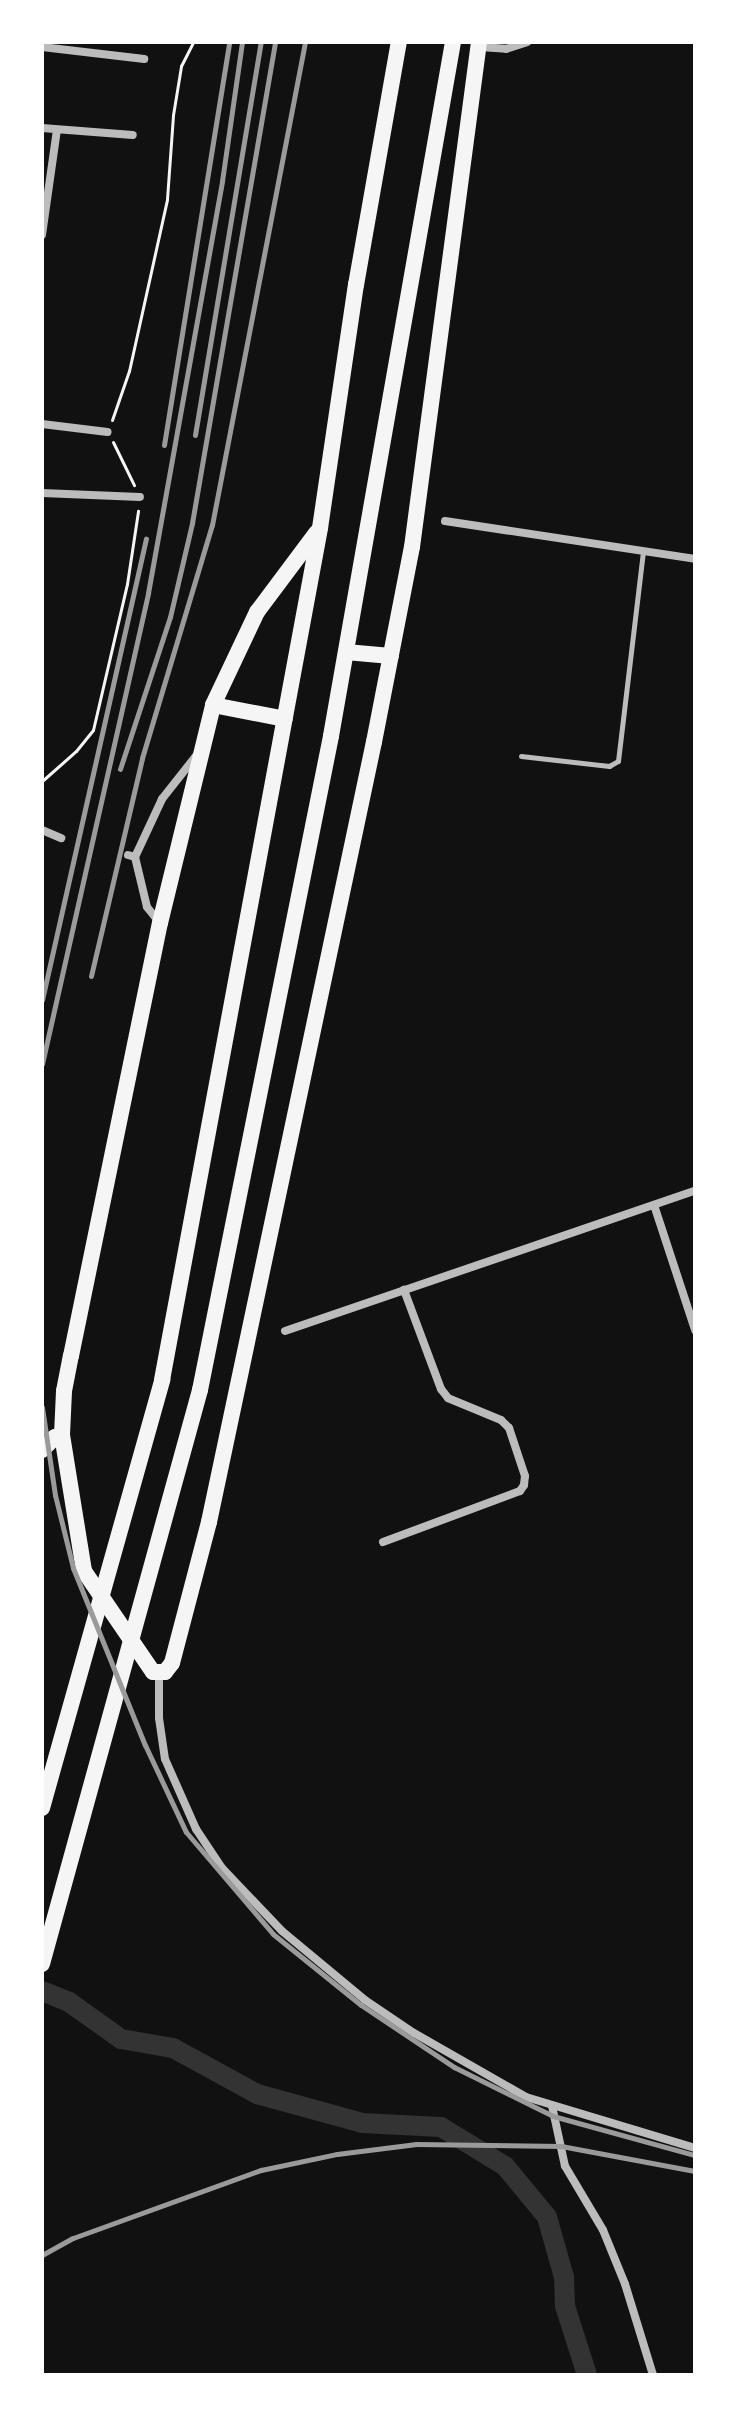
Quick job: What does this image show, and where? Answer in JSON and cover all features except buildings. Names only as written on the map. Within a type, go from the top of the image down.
[{"type":"highway","points":[[42,1808],[162,1380],[320,528],[373,183],[399,42]]},
{"type":"highway","points":[[42,1964],[200,1390],[331,736],[453,42]]},
{"type":"highway","points":[[320,528],[257,612],[213,705],[199,752],[160,923],[64,1391],[62,1435],[84,1571],[153,1672],[159,1673],[172,1663],[209,1522],[391,656],[412,547],[480,44]]},
{"type":"highway","points":[[346,652],[391,656]]},
{"type":"highway","points":[[213,705],[285,719]]},
{"type":"highway","points":[[42,1450],[55,1437],[62,1435]]},
{"type":"street","points":[[480,44],[506,49],[527,42]]},
{"type":"street","points":[[42,47],[144,59]]},
{"type":"street","points":[[42,128],[133,135]]},
{"type":"street","points":[[42,235],[57,130]]},
{"type":"street","points":[[42,424],[108,432]]},
{"type":"street","points":[[42,493],[140,497]]},
{"type":"street","points":[[445,521],[695,559]]},
{"type":"street","points":[[160,923],[147,907],[132,856],[162,799],[199,752]]},
{"type":"street","points":[[42,830],[61,838]]},
{"type":"street","points":[[285,1331],[695,1191]]},
{"type":"street","points":[[654,1205],[695,1330]]},
{"type":"street","points":[[383,1542],[520,1491],[525,1476],[509,1428],[501,1420],[448,1398],[441,1389],[404,1290]]},
{"type":"street","points":[[159,1673],[159,1718],[165,1759],[196,1829],[222,1868],[282,1931],[365,2000],[414,2033],[526,2097],[695,2148]]},
{"type":"street","points":[[552,2106],[565,2166],[603,2230],[625,2284],[653,2375]]},
{"type":"lane","points":[[521,756],[609,766],[618,761],[643,551]]},
{"type":"path","points":[[42,781],[76,751],[93,730],[127,584],[140,497],[108,432],[129,371],[167,199],[181,66],[193,42]]},
{"type":"waterway","points":[[42,1991],[69,2002],[121,2039],[173,2048],[257,2094],[362,2123],[441,2127],[505,2166],[547,2217],[564,2277],[565,2306],[587,2375]]},
{"type":"railway","points":[[164,445],[229,42]]},
{"type":"railway","points":[[42,1064],[148,593],[222,181],[242,42]]},
{"type":"railway","points":[[195,435],[261,42]]},
{"type":"railway","points":[[120,769],[170,617],[192,523],[275,42]]},
{"type":"railway","points":[[91,976],[142,758],[212,525],[305,42]]},
{"type":"railway","points":[[42,1000],[146,539]]},
{"type":"railway","points":[[42,1407],[55,1495],[73,1568],[145,1745],[186,1832],[273,1934],[361,2005],[454,2067],[553,2116],[695,2155]]},
{"type":"railway","points":[[42,2255],[73,2238],[261,2170],[337,2154],[416,2144],[561,2146],[695,2171]]}]
